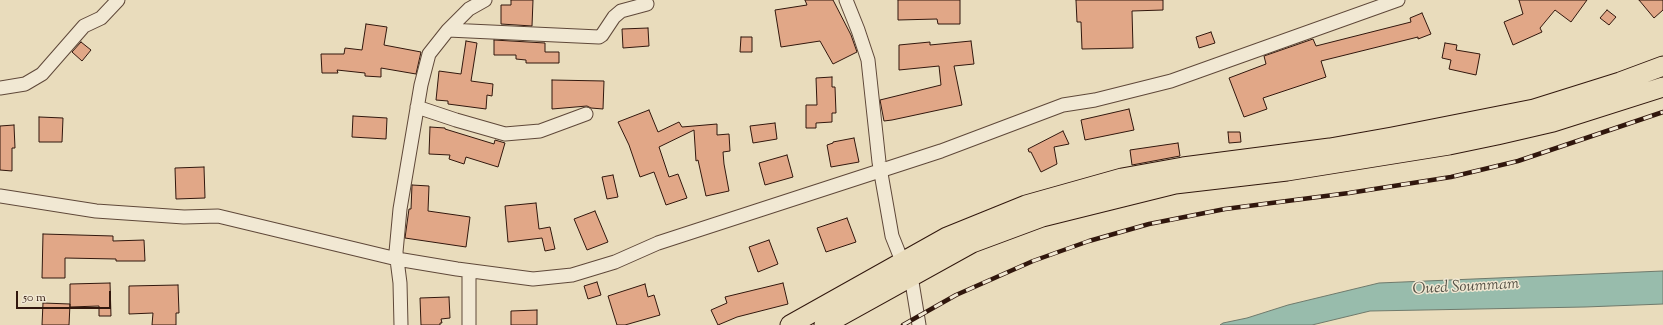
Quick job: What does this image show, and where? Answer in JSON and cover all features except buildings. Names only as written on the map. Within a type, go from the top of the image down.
[{"type":"highway","points":[[824,325],[906,269],[947,237],[1026,205],[1122,178],[1183,166],[1330,148],[1534,109],[1613,84],[1663,66]]},
{"type":"highway","points":[[790,325],[906,269],[1042,217],[1175,184],[1295,170],[1462,142],[1554,122],[1663,87]]},
{"type":"street","points":[[0,88],[25,84],[42,74],[84,26],[101,18],[118,0]]},
{"type":"street","points":[[401,325],[400,283],[396,252],[400,209],[421,85],[430,54],[448,30],[469,9],[485,0]]},
{"type":"street","points":[[846,0],[868,60],[870,88],[881,170],[892,236],[906,269],[919,325]]},
{"type":"street","points":[[0,196],[96,210],[184,217],[218,216],[397,259],[469,271],[533,279],[572,275],[615,262],[658,243],[941,151],[1062,105],[1095,100],[1171,81],[1398,0]]},
{"type":"street","points":[[448,30],[598,37],[602,35],[614,17],[621,11],[647,4]]},
{"type":"street","points":[[417,107],[505,134],[540,131],[586,114]]},
{"type":"street","points":[[469,271],[469,325]]},
{"type":"water","name":"Oued Soummam","points":[[1663,271],[1663,304],[1370,311],[1312,325],[1220,325],[1288,305],[1379,283]]},
{"type":"railway","points":[[903,325],[956,295],[1033,261],[1089,241],[1149,224],[1225,209],[1349,193],[1451,177],[1518,161],[1663,112]]}]
